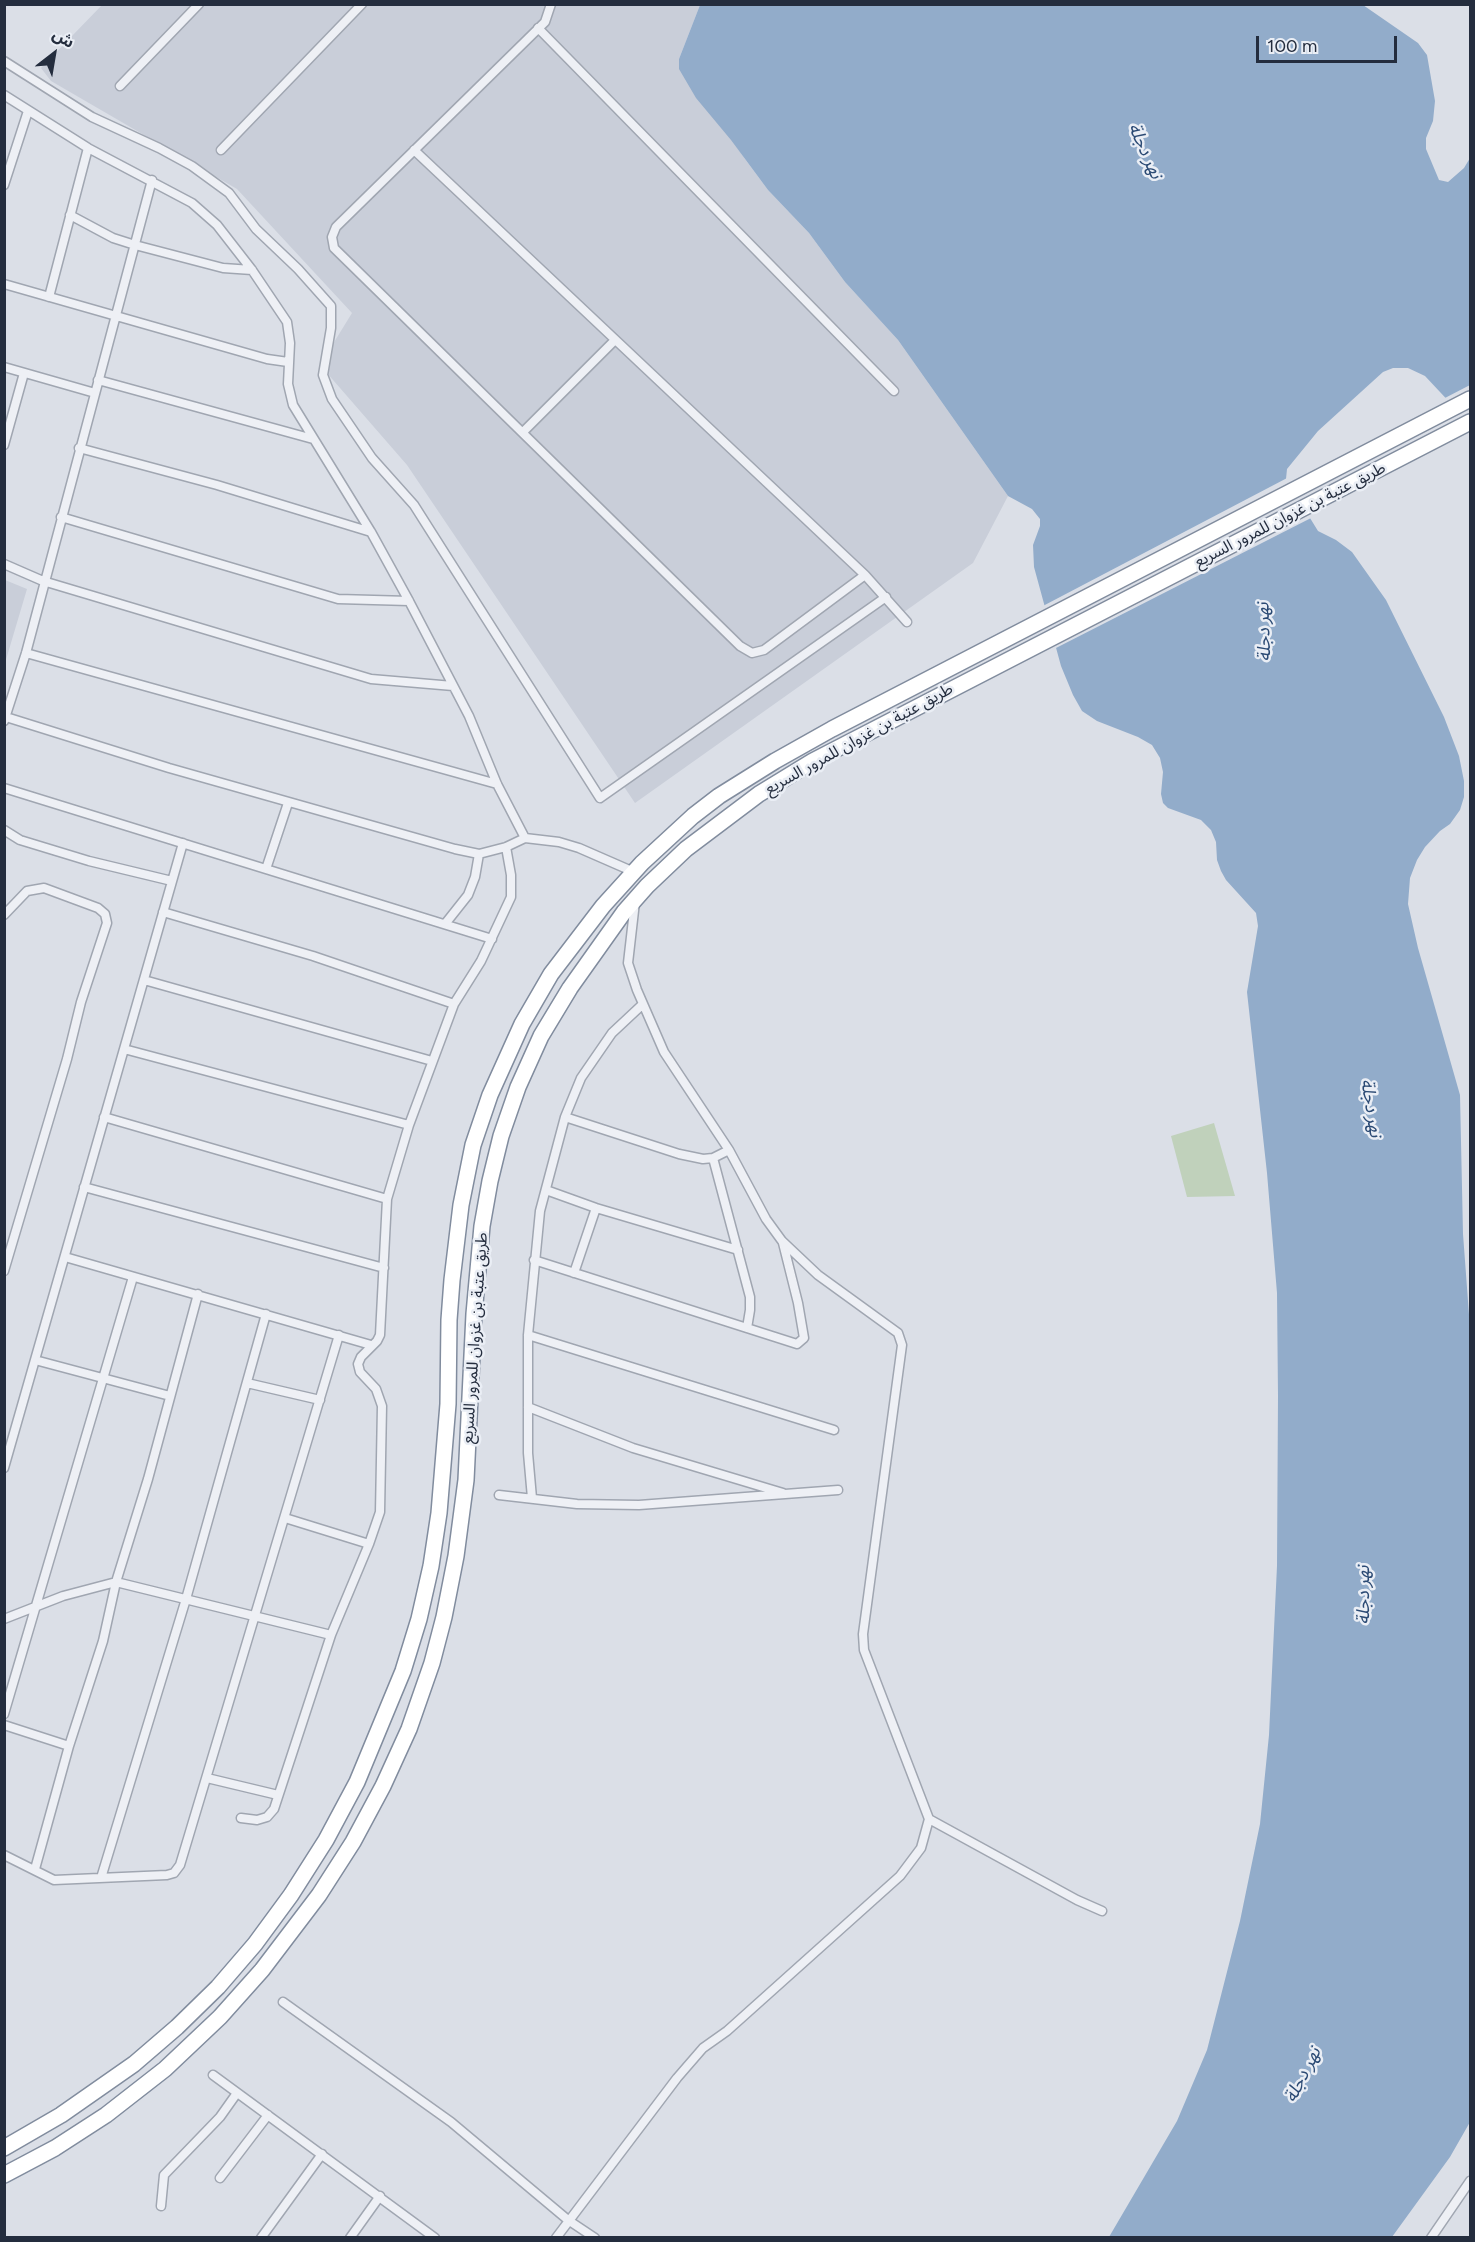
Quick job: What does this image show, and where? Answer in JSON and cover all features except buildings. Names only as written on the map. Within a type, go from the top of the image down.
[{"type":"highway","name":"طريق عتبة بن غزوان للمرور السريع","points":[[4,2148],[61,2115],[111,2081],[156,2046],[211,1994],[255,1944],[291,1895],[326,1840],[357,1782],[403,1671],[419,1619],[431,1566],[439,1512],[448,1404],[452,1280],[461,1205],[473,1145],[500,1071],[522,1024],[536,999],[585,928],[653,852],[693,816],[719,796],[803,744],[1470,399]]},
{"type":"highway","name":"طريق عتبة بن غزوان للمرور السريع","points":[[4,2175],[55,2148],[106,2115],[165,2069],[219,2017],[262,1970],[307,1912],[353,1842],[383,1786],[409,1729],[432,1663],[456,1556],[469,1441],[474,1314],[480,1248],[490,1180],[501,1136],[525,1070],[555,1012],[603,940],[636,899],[666,867],[733,813],[813,761],[1470,422]]},
{"type":"street","points":[[120,87],[199,4]]},
{"type":"street","points":[[221,150],[362,4]]},
{"type":"street","points":[[551,4],[545,22],[336,227],[332,237],[334,248],[740,646],[752,653],[764,650],[866,575]]},
{"type":"street","points":[[538,28],[894,391]]},
{"type":"street","points":[[4,61],[92,117],[192,166],[229,193],[256,229],[298,269],[331,306],[332,328],[323,375],[332,399],[372,458],[414,505],[600,798],[886,597]]},
{"type":"street","points":[[4,95],[88,148],[192,203],[217,225],[252,270],[288,322],[290,343],[288,384],[293,405],[409,601],[468,716],[497,784],[525,838]]},
{"type":"street","points":[[4,185],[28,111]]},
{"type":"street","points":[[49,297],[88,148]]},
{"type":"street","points":[[414,150],[614,341],[866,575],[907,622]]},
{"type":"street","points":[[152,180],[43,581],[26,653],[5,719],[288,803],[479,854],[506,847],[525,838],[559,842],[579,848],[634,872]]},
{"type":"street","points":[[70,215],[106,235],[135,245],[223,268],[252,270]]},
{"type":"street","points":[[4,284],[267,359],[288,362]]},
{"type":"street","points":[[523,432],[614,341]]},
{"type":"street","points":[[4,367],[94,393]]},
{"type":"street","points":[[4,445],[24,373]]},
{"type":"street","points":[[98,380],[313,440]]},
{"type":"street","points":[[80,448],[217,485],[370,532]]},
{"type":"street","points":[[61,518],[338,599],[409,601]]},
{"type":"street","points":[[4,564],[43,581],[371,679],[453,686]]},
{"type":"street","points":[[26,653],[497,784]]},
{"type":"street","points":[[4,788],[492,939]]},
{"type":"street","points":[[266,869],[288,803]]},
{"type":"street","points":[[4,830],[20,840],[89,861],[172,881]]},
{"type":"street","points":[[4,1468],[183,843]]},
{"type":"street","points":[[241,1818],[257,1820],[267,1817],[274,1809],[331,1635],[380,1512],[382,1406],[376,1389],[360,1372],[358,1364],[371,1345],[378,1341],[380,1335],[387,1199],[409,1125],[454,1004],[492,939],[511,897],[511,875],[506,847]]},
{"type":"street","points":[[445,924],[468,895],[475,877],[479,854]]},
{"type":"street","points":[[4,915],[27,891],[44,888],[98,908],[105,914],[107,923],[81,1002],[67,1059],[4,1271]]},
{"type":"street","points":[[556,2238],[703,2048],[727,2031],[900,1875],[921,1848],[929,1819],[864,1650],[863,1634],[902,1345],[898,1333],[818,1275],[782,1241],[766,1219],[729,1150],[664,1052],[628,963],[636,899]]},
{"type":"street","points":[[163,912],[313,956],[454,1004]]},
{"type":"street","points":[[144,980],[432,1061]]},
{"type":"street","points":[[532,1498],[528,1453],[528,1335],[540,1211],[565,1117],[581,1078],[612,1033],[643,1004]]},
{"type":"street","points":[[124,1049],[409,1125]]},
{"type":"street","points":[[105,1117],[387,1199]]},
{"type":"street","points":[[565,1117],[653,1147],[703,1159],[713,1158],[729,1150]]},
{"type":"street","points":[[713,1158],[750,1297],[747,1328]]},
{"type":"street","points":[[84,1187],[384,1268]]},
{"type":"street","points":[[546,1190],[596,1208],[738,1250]]},
{"type":"street","points":[[574,1273],[596,1208]]},
{"type":"street","points":[[534,1260],[797,1344],[804,1338],[798,1303],[782,1241]]},
{"type":"street","points":[[64,1257],[371,1345]]},
{"type":"street","points":[[4,1714],[133,1277]]},
{"type":"street","points":[[35,1869],[69,1746],[103,1641],[116,1582],[148,1479],[198,1294]]},
{"type":"street","points":[[101,1878],[186,1599],[266,1314]]},
{"type":"street","points":[[4,1855],[54,1880],[167,1875],[174,1873],[180,1865],[339,1335]]},
{"type":"street","points":[[528,1335],[834,1430]]},
{"type":"street","points":[[35,1360],[170,1396]]},
{"type":"street","points":[[247,1383],[320,1400]]},
{"type":"street","points":[[528,1407],[633,1448],[790,1495]]},
{"type":"street","points":[[499,1495],[577,1504],[639,1505],[838,1490]]},
{"type":"street","points":[[285,1518],[369,1544]]},
{"type":"street","points":[[4,1619],[63,1596],[116,1582],[331,1635]]},
{"type":"street","points":[[4,1725],[69,1746]]},
{"type":"street","points":[[207,1778],[278,1795]]},
{"type":"street","points":[[929,1819],[1102,1911]]},
{"type":"street","points":[[283,2002],[451,2122],[568,2220],[595,2238]]},
{"type":"street","points":[[213,2075],[435,2238]]},
{"type":"street","points":[[161,2206],[164,2175],[220,2117],[237,2093]]},
{"type":"street","points":[[220,2178],[268,2115]]},
{"type":"street","points":[[261,2238],[322,2154]]},
{"type":"street","points":[[1431,2238],[1470,2181]]},
{"type":"street","points":[[350,2238],[380,2196]]},
{"type":"shaded area","points":[[102,5],[700,5],[679,59],[768,190],[809,233],[845,282],[898,340],[1008,496],[973,563],[635,803],[407,465],[320,365],[352,313],[237,189],[51,81],[41,68]]},
{"type":"shaded area","points":[[4,580],[27,589],[5,663]]},
{"type":"green space","points":[[1214,1123],[1235,1196],[1187,1197],[1171,1136]]},
{"type":"water","name":"نهر دجلة","points":[[700,5],[1363,5],[1418,43],[1427,55],[1435,101],[1433,121],[1426,138],[1426,149],[1439,180],[1448,182],[1464,168],[1470,158],[1470,424],[1425,376],[1408,368],[1393,368],[1383,372],[1318,431],[1287,469],[1286,479],[1318,531],[1336,540],[1352,552],[1386,600],[1444,717],[1459,756],[1464,781],[1464,797],[1460,810],[1450,824],[1425,847],[1417,860],[1410,878],[1408,904],[1418,948],[1460,1095],[1463,1234],[1470,1328],[1470,2122],[1450,2157],[1392,2237],[1109,2237],[1177,2121],[1207,2050],[1240,1921],[1260,1824],[1269,1735],[1277,1566],[1278,1396],[1277,1293],[1267,1173],[1247,992],[1258,926],[1256,913],[1226,880],[1221,871],[1217,860],[1216,842],[1211,830],[1201,820],[1168,808],[1163,803],[1161,794],[1163,772],[1160,758],[1152,745],[1097,721],[1082,711],[1073,695],[1061,666],[1034,567],[1033,545],[1040,526],[1040,519],[1032,509],[1008,496],[898,340],[845,282],[809,233],[768,190],[696,98],[679,69],[679,59]]},
{"type":"pier","points":[[1470,385],[1470,427],[1443,399]]},
{"type":"pier","points":[[1289,477],[1313,517],[1054,649],[1041,607]]}]
